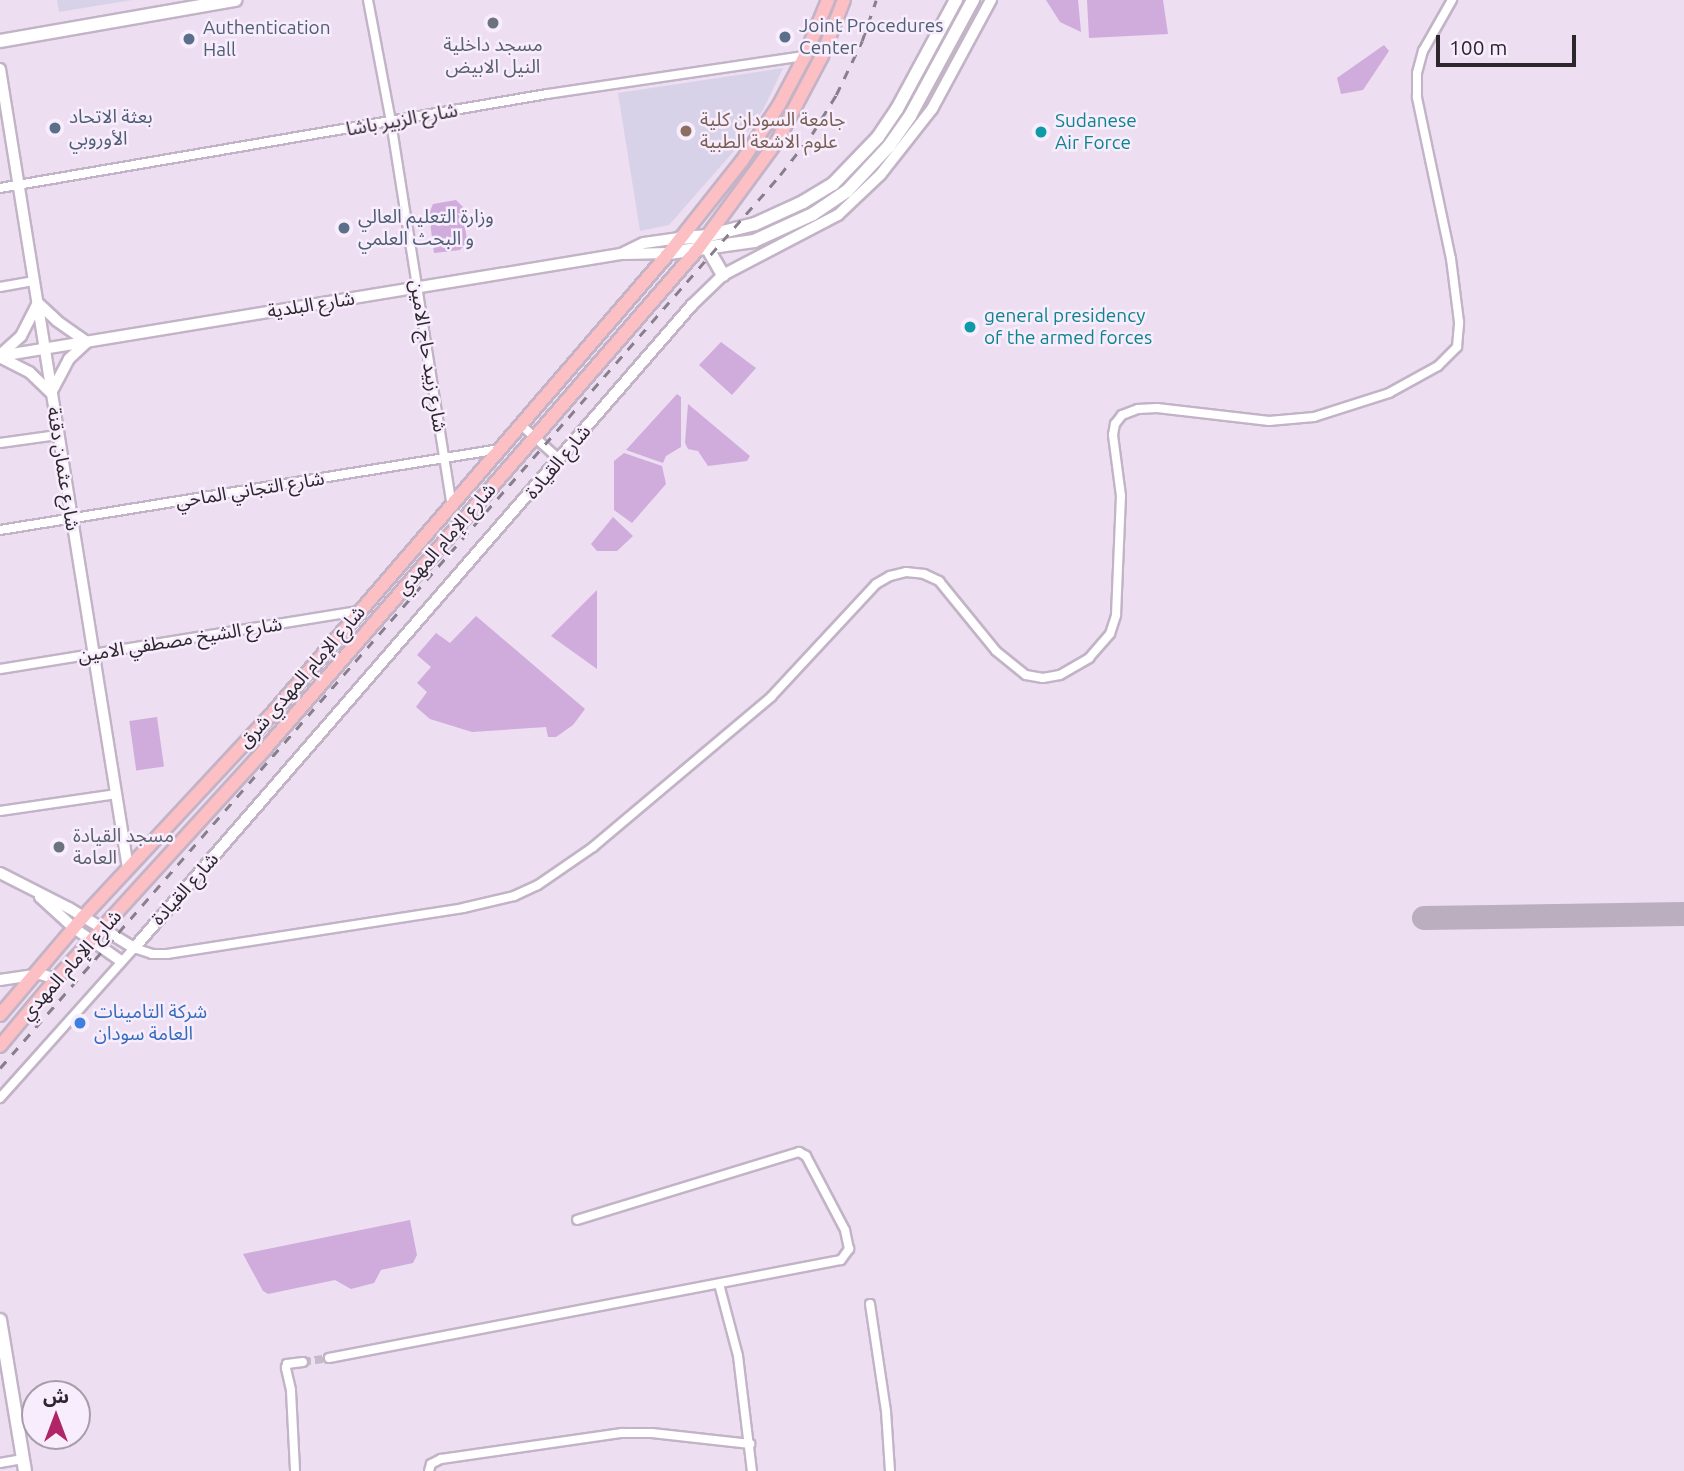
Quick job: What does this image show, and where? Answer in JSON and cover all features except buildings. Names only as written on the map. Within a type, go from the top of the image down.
[{"type":"main road","points":[[0,41],[234,0]]},
{"type":"main road","points":[[828,0],[806,56],[779,105],[742,160],[680,238],[704,245],[745,243],[776,233],[813,214],[847,191],[889,146],[910,116],[973,0]]},
{"type":"main road","name":"شارع الإمام المهدي","points":[[0,1046],[56,979],[265,748],[704,245],[777,141],[822,56],[844,0]]},
{"type":"main road","points":[[669,253],[704,245],[775,216],[833,184],[878,137],[897,109],[957,0]]},
{"type":"main road","name":"شارع الإمام المهدي شرق","points":[[0,1014],[83,917],[270,716],[680,238]]},
{"type":"main road","points":[[704,245],[723,275]]},
{"type":"main road","points":[[0,1320],[24,1465]]},
{"type":"street","name":"شارع زبيد حاج الامين","points":[[368,0],[391,122],[452,505]]},
{"type":"street","name":"شارع القيادة","points":[[134,948],[692,305],[723,275],[830,220],[861,196],[925,119],[991,0]]},
{"type":"street","points":[[0,873],[83,917],[134,948],[152,954],[167,954],[463,908],[514,896],[538,885],[593,847],[771,697],[876,584],[890,576],[915,573],[939,581],[996,651],[1026,675],[1043,678],[1060,675],[1088,658],[1111,634],[1116,615],[1121,496],[1113,435],[1115,424],[1122,415],[1138,409],[1157,408],[1269,421],[1314,417],[1389,393],[1438,366],[1457,347],[1459,322],[1451,259],[1417,97],[1418,73],[1423,51],[1452,0]]},
{"type":"street","name":"شارع الزبير باشا","points":[[0,188],[547,94],[806,56]]},
{"type":"street","name":"شارع عثمان دقنة","points":[[0,69],[128,868]]},
{"type":"street","points":[[621,254],[644,243],[680,238]]},
{"type":"street","points":[[621,254],[669,253]]},
{"type":"street","name":"شارع البلدية","points":[[0,356],[621,254]]},
{"type":"street","points":[[0,287],[34,281]]},
{"type":"street","points":[[38,303],[57,321],[88,342],[69,359],[51,393],[29,372],[0,356],[21,336],[38,303]]},
{"type":"street","points":[[521,425],[559,459]]},
{"type":"street","points":[[0,443],[57,435]]},
{"type":"street","name":"شارع التجاني الماحي","points":[[0,530],[500,449]]},
{"type":"street","name":"شارع الشيخ مصطفي الامين","points":[[0,669],[360,611]]},
{"type":"street","points":[[0,811],[117,794]]},
{"type":"street","points":[[35,892],[74,928],[121,961]]},
{"type":"street","points":[[0,1098],[134,948]]},
{"type":"street","points":[[0,980],[33,975],[56,979]]},
{"type":"street","points":[[329,1358],[841,1260],[846,1256],[845,1230],[806,1156],[799,1152],[577,1220]]},
{"type":"street","points":[[719,1284],[738,1356],[752,1471]]},
{"type":"street","points":[[870,1304],[886,1411],[890,1471]]},
{"type":"street","points":[[295,1471],[291,1390],[286,1368],[287,1364],[303,1362]]},
{"type":"street","points":[[429,1471],[431,1464],[441,1459],[622,1433],[750,1444]]},
{"type":"street","points":[[0,1463],[24,1465]]},
{"type":"shaded area","points":[[57,0],[132,0],[59,12]]},
{"type":"shaded area","points":[[1046,0],[1078,0],[1081,32],[1060,22]]},
{"type":"shaded area","points":[[1087,0],[1163,0],[1168,34],[1089,38]]},
{"type":"shaded area","points":[[1384,45],[1389,51],[1363,90],[1341,94],[1337,78]]},
{"type":"shaded area","name":"جامعة السودان كلية علوم الاشعة الطبية","points":[[783,68],[763,110],[734,151],[669,225],[640,231],[618,93]]},
{"type":"shaded area","points":[[456,200],[463,207],[467,242],[460,250],[434,253],[429,214],[433,204]]},
{"type":"shaded area","points":[[721,342],[756,368],[732,395],[699,365]]},
{"type":"shaded area","points":[[677,394],[681,397],[681,447],[666,456],[663,463],[626,450]]},
{"type":"shaded area","points":[[688,404],[750,456],[747,461],[708,466],[698,451],[688,449],[685,443]]},
{"type":"shaded area","points":[[624,453],[662,466],[666,484],[632,523],[614,510],[614,461]]},
{"type":"shaded area","points":[[613,517],[633,536],[617,551],[597,551],[591,544]]},
{"type":"shaded area","points":[[597,590],[597,669],[551,636]]},
{"type":"shaded area","points":[[476,616],[585,709],[573,725],[556,737],[548,737],[546,727],[472,732],[430,719],[416,707],[427,692],[417,683],[431,667],[417,655],[436,633],[450,643]]},
{"type":"shaded area","points":[[157,717],[164,767],[136,770],[129,721]]},
{"type":"shaded area","points":[[410,1220],[417,1255],[413,1263],[381,1270],[374,1283],[351,1289],[335,1280],[268,1294],[263,1291],[243,1254]]},
{"type":"taxiway","points":[[1424,918],[1684,914]]},
{"type":"tunnel","points":[[303,1362],[329,1358]]},
{"type":"railway","points":[[0,1068],[780,175],[812,134],[836,95],[862,41],[876,0]]},
{"type":"place","name":"مسجد داخلية النيل الابيض","points":[[493,23]]},
{"type":"place","name":"Joint Procedures Center","points":[[785,37]]},
{"type":"place","name":"Authentication Hall","points":[[189,39]]},
{"type":"place","name":"بعثة الاتحاد الأوروبي","points":[[55,128]]},
{"type":"place","name":"جامعة السودان كلية علوم الاشعة الطبية","points":[[686,131]]},
{"type":"place","name":"Sudanese Air Force","points":[[1041,132]]},
{"type":"place","name":"وزارة التعليم العالي و البحث العلمي","points":[[344,228]]},
{"type":"place","name":"general presidency of the armed forces","points":[[970,327]]},
{"type":"place","name":"مسجد القيادة العامة","points":[[59,847]]},
{"type":"place","name":"شركة التامينات العامة سودان","points":[[80,1023]]}]
